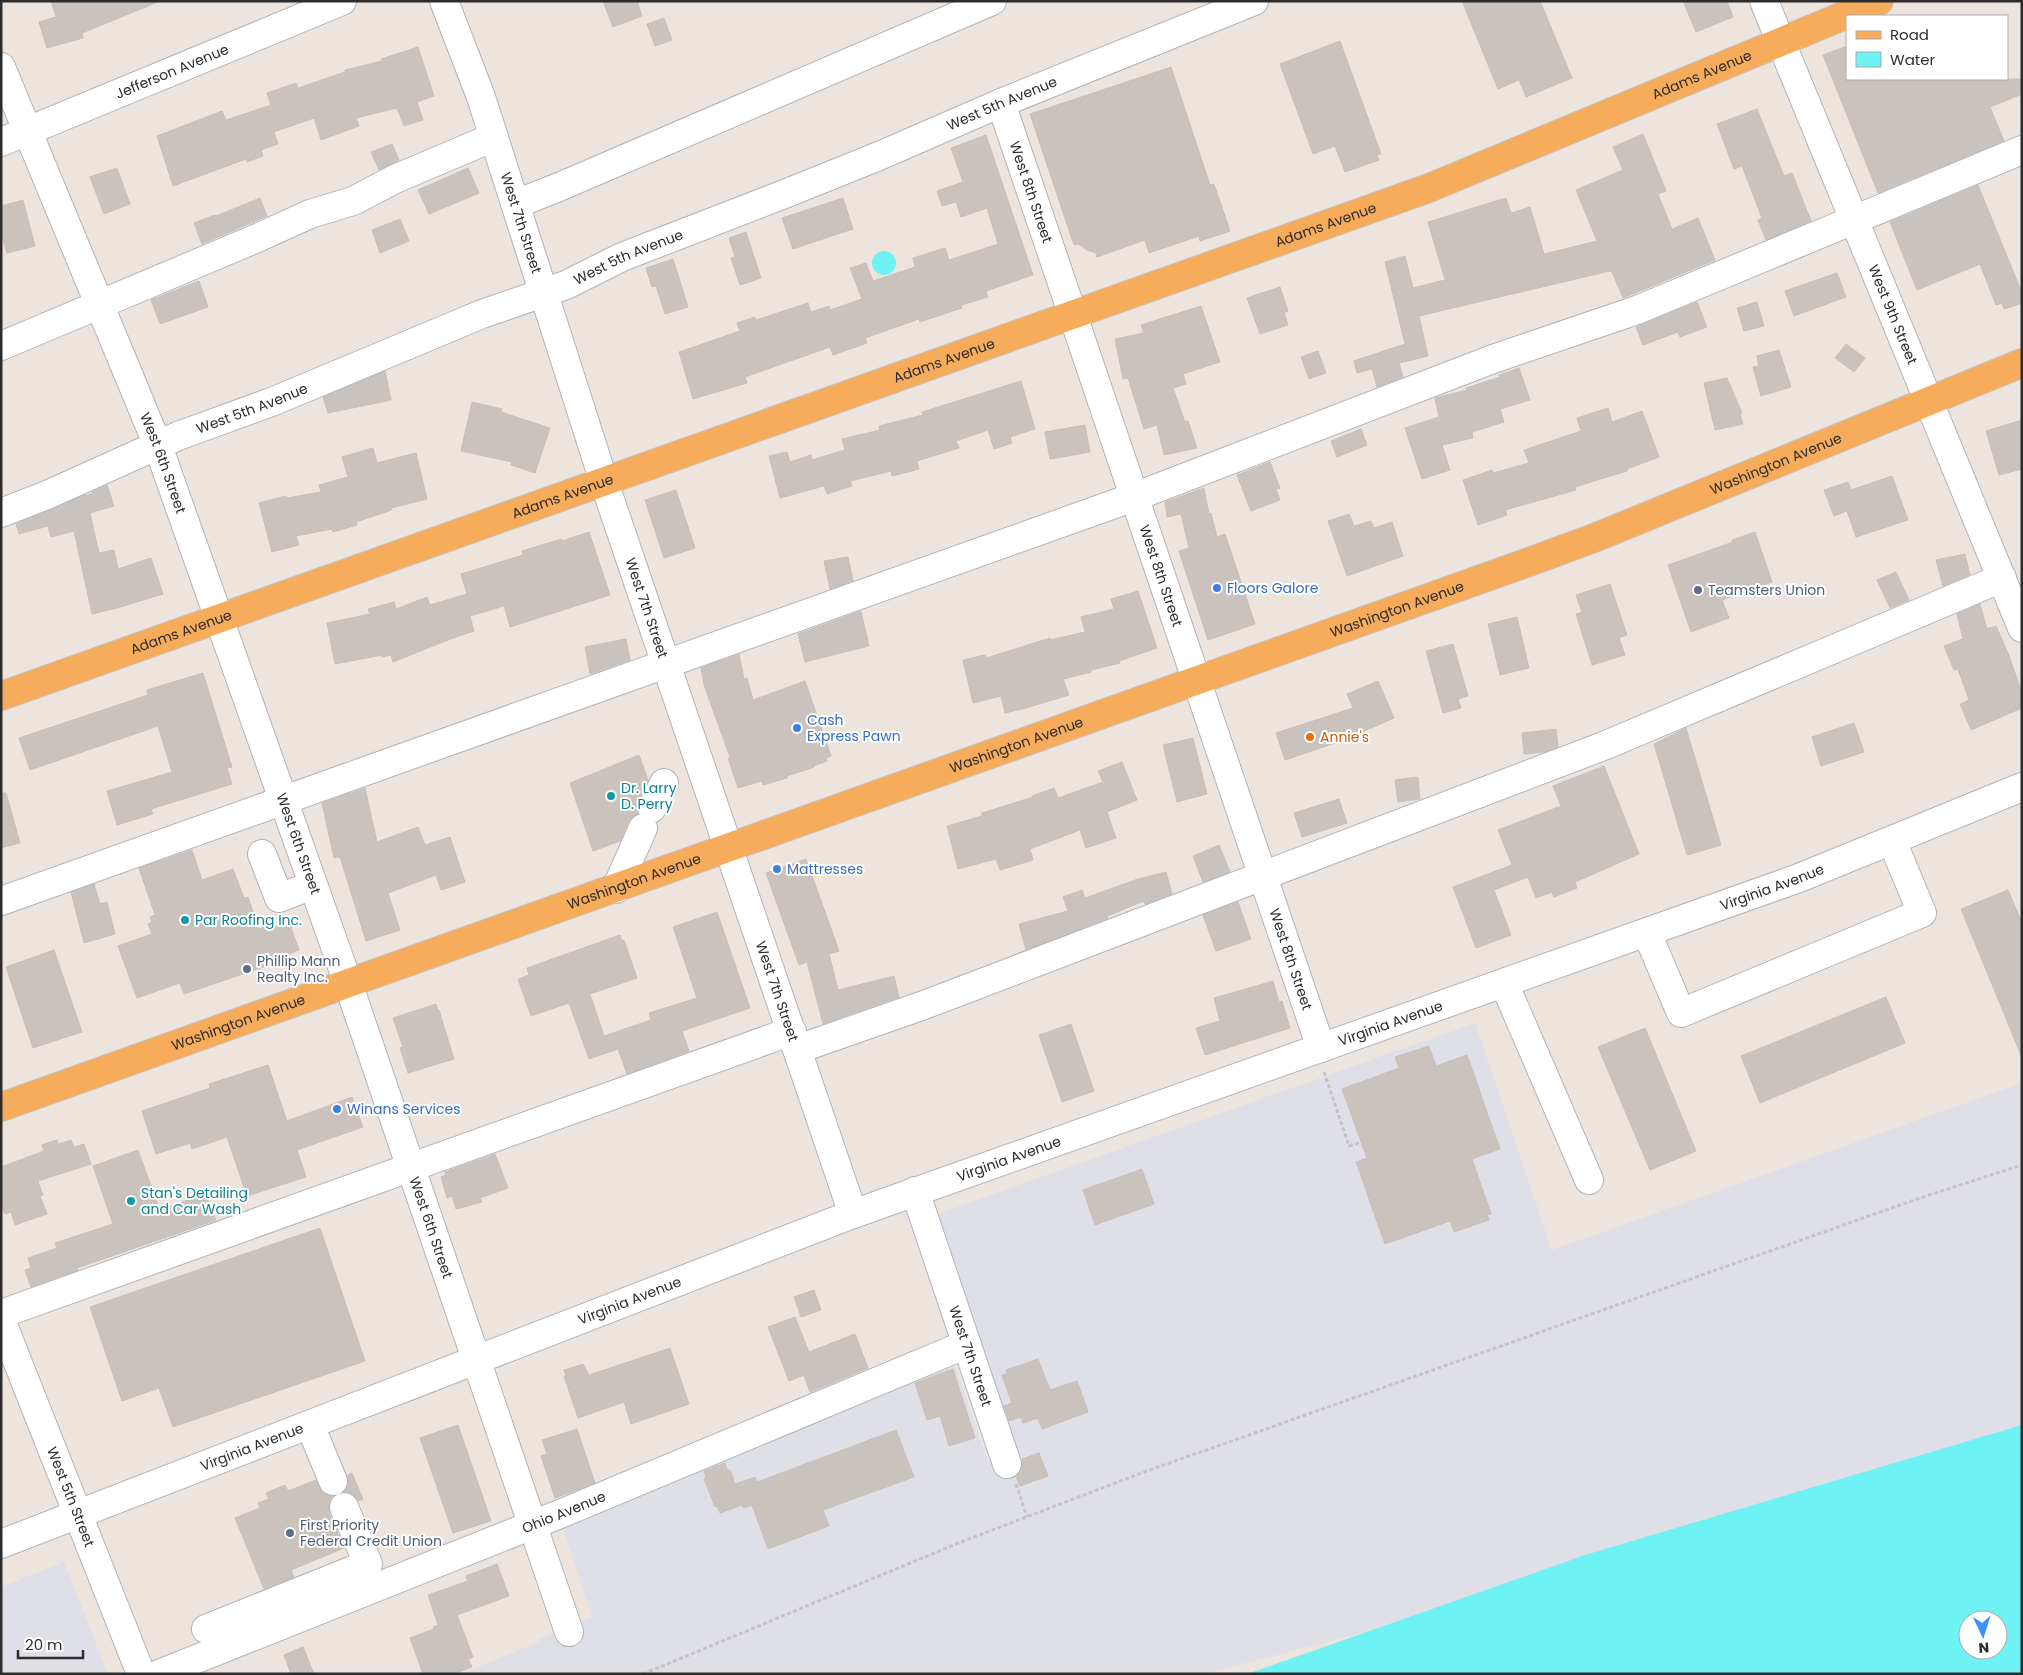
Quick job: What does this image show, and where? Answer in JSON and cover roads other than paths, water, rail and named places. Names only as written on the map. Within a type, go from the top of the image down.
[{"type":"main road","name":"Adams Avenue","points":[[1,696],[1429,188],[1534,146],[1879,1]]},
{"type":"main road","name":"Washington Avenue","points":[[1,1107],[1584,542],[2022,363]]},
{"type":"street","name":"Jefferson Avenue","points":[[1,142],[342,1]]},
{"type":"street","name":"West 7th Street","points":[[444,1],[481,97],[604,482],[853,1214]]},
{"type":"street","points":[[516,204],[992,1]]},
{"type":"street","name":"West 5th Avenue","points":[[1,513],[47,495],[178,436],[274,401],[482,314],[566,285],[622,256],[824,178],[1001,102],[1254,1]]},
{"type":"street","name":"West 9th Street","points":[[1764,1],[2022,628]]},
{"type":"street","name":"West 6th Street","points":[[1,67],[158,446],[412,1167],[569,1632]]},
{"type":"street","name":"West 8th Street","points":[[1001,102],[1263,875],[1322,1060]]},
{"type":"street","points":[[1,346],[101,305],[310,214],[353,201],[395,179],[494,136]]},
{"type":"street","points":[[1,901],[1134,497],[1493,359],[1637,310],[2022,150]]},
{"type":"street","points":[[1,1314],[412,1167],[795,1040],[924,1005],[1606,745],[2002,578]]},
{"type":"street","points":[[616,888],[664,783]]},
{"type":"street","name":"Virginia Avenue","points":[[1,1544],[853,1214],[915,1191],[1322,1060],[1504,984],[1799,878],[2022,787]]},
{"type":"street","points":[[1647,933],[1681,1013],[1922,913],[1892,841]]},
{"type":"street","points":[[262,854],[282,907],[313,885]]},
{"type":"street","points":[[1504,984],[1589,1180]]},
{"type":"street","name":"West 7th Street","points":[[915,1191],[1007,1464]]},
{"type":"street","name":"West 5th Street","points":[[1,1320],[141,1674]]},
{"type":"street","name":"Ohio Avenue","points":[[159,1674],[532,1525],[967,1344]]},
{"type":"street","points":[[310,1425],[334,1481]]},
{"type":"street","points":[[206,1629],[368,1564],[344,1507]]},
{"type":"water","points":[[884,251],[893,254],[896,263],[893,272],[884,275],[875,272],[872,263],[875,254]]},
{"type":"water","points":[[2022,1425],[2022,1674],[1247,1674],[1585,1555]]},
{"type":"place","name":"Floors Galore","points":[[1217,588]]},
{"type":"place","name":"Teamsters Union","points":[[1698,590]]},
{"type":"place","name":"Cash Express Pawn","points":[[797,728]]},
{"type":"place","name":"Annie's","points":[[1310,737]]},
{"type":"place","name":"Dr. Larry D. Perry","points":[[611,796]]},
{"type":"place","name":"Mattresses","points":[[777,869]]},
{"type":"place","name":"Par Roofing Inc.","points":[[185,920]]},
{"type":"place","name":"Phillip Mann Realty Inc.","points":[[247,969]]},
{"type":"place","name":"Winans Services","points":[[337,1109]]},
{"type":"place","name":"Stan's Detailing and Car Wash","points":[[131,1201]]},
{"type":"place","name":"First Priority Federal Credit Union","points":[[290,1533]]}]
